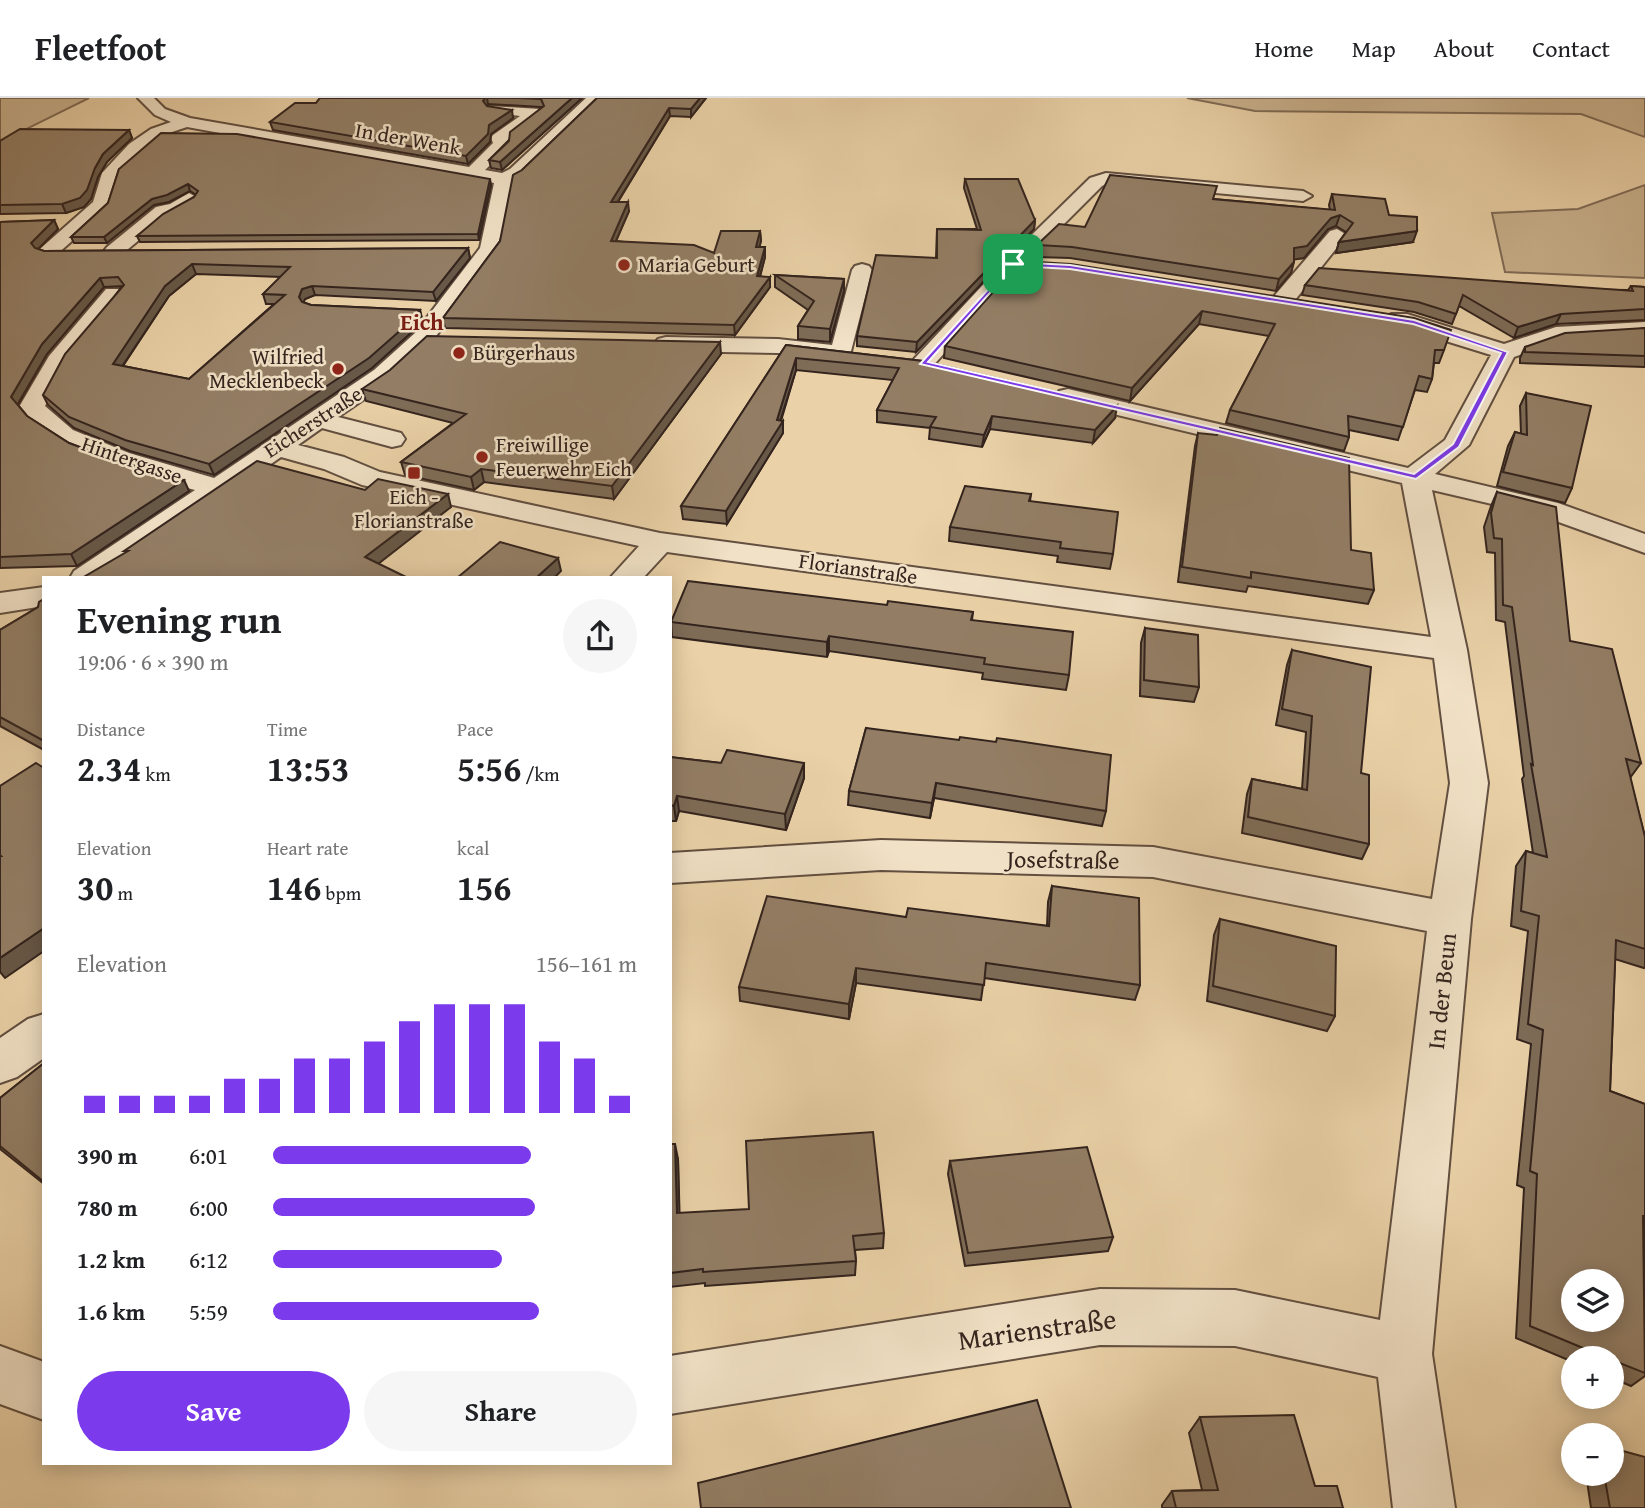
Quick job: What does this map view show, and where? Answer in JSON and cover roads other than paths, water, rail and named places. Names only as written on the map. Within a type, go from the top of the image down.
[{"type":"street","name":"In der Wenk","points":[[145,98],[160,112],[186,122],[504,179]]},
{"type":"street","points":[[504,179],[516,173],[595,98]]},
{"type":"street","points":[[472,174],[502,144],[499,138],[535,111],[495,109]]},
{"type":"street","points":[[74,252],[48,252],[102,204],[111,173],[135,148],[157,132],[186,122]]},
{"type":"street","points":[[923,363],[1013,264],[1096,182],[1112,176],[1303,196]]},
{"type":"street","name":"Eicherstraße","points":[[88,576],[383,375],[423,338],[490,249],[504,179]]},
{"type":"street","points":[[142,251],[107,252],[163,211],[176,208],[189,198]]},
{"type":"street","points":[[55,221],[83,220]]},
{"type":"street","points":[[1283,300],[1337,236]]},
{"type":"street","points":[[462,249],[490,249]]},
{"type":"street","points":[[1013,264],[1047,266]]},
{"type":"street","points":[[841,354],[862,270]]},
{"type":"street","name":"Hintergasse","points":[[114,294],[83,328],[41,384],[32,407],[64,436],[119,459],[215,488]]},
{"type":"street","points":[[1256,296],[1309,304]]},
{"type":"street","points":[[418,310],[443,311]]},
{"type":"street","points":[[1375,315],[1414,322],[1505,352],[1556,334],[1645,329]]},
{"type":"street","points":[[423,338],[450,339]]},
{"type":"street","points":[[640,344],[778,346],[869,356]]},
{"type":"street","points":[[1416,477],[1456,445],[1505,352]]},
{"type":"street","points":[[896,360],[950,369]]},
{"type":"street","points":[[1043,390],[1548,509],[1645,544]]},
{"type":"street","points":[[316,419],[392,439]]},
{"type":"street","name":"Florianstraße","points":[[274,447],[334,463],[372,479],[660,542],[1450,650]]},
{"type":"street","name":"In der Beun","points":[[1416,477],[1450,650],[1469,783],[1450,919],[1404,1354],[1424,1508]]},
{"type":"street","points":[[627,576],[660,542]]},
{"type":"street","points":[[0,603],[42,596]]},
{"type":"street","points":[[0,631],[42,605]]},
{"type":"street","name":"Josefstraße","points":[[672,867],[881,855],[1153,862],[1450,919]]},
{"type":"street","points":[[0,1063],[42,1033]]},
{"type":"street","name":"Marienstraße","points":[[672,1385],[1100,1317],[1236,1318],[1404,1354]]},
{"type":"street","points":[[0,1375],[42,1390]]},
{"type":"place","name":"Maria Geburt","points":[[624,265]]},
{"type":"place","name":"Bürgerhaus","points":[[459,353]]},
{"type":"place","name":"Wilfried Mecklenbeck","points":[[338,369]]},
{"type":"place","name":"Freiwillige Feuerwehr Eich","points":[[482,457]]},
{"type":"place","name":"Eich - Florianstraße","points":[[414,473]]},
{"type":"district","name":"Eich","points":[[422,322]]}]
